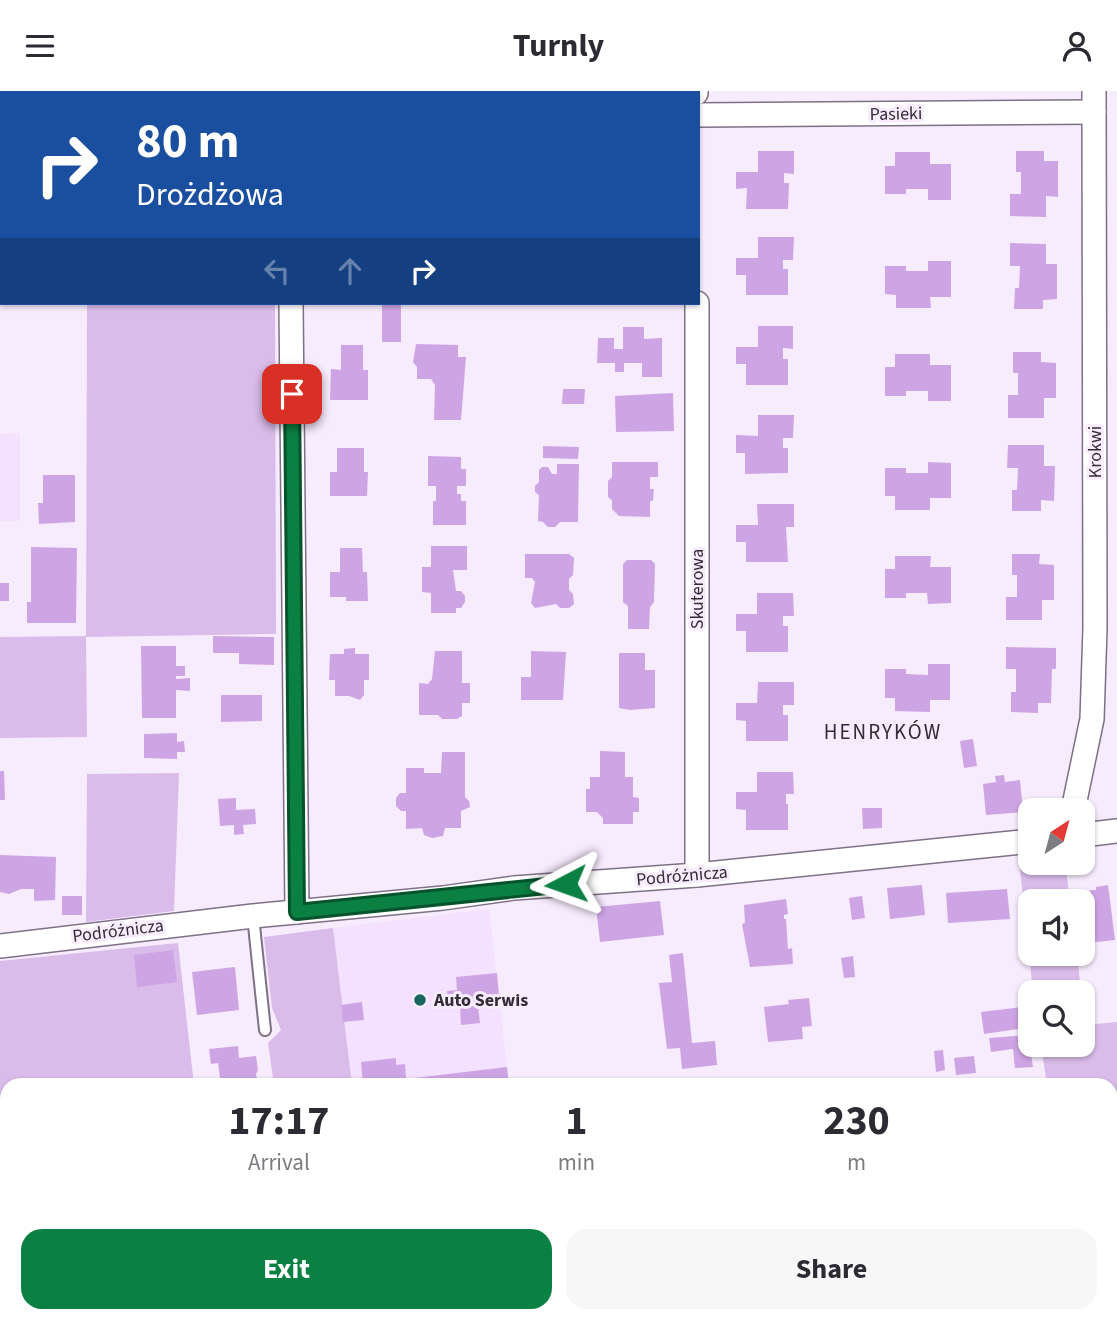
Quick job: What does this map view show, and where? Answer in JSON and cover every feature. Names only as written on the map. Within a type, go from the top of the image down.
[{"type":"street","name":"Pasieki","points":[[700,115],[1094,101]]},
{"type":"street","name":"Krokwi","points":[[1076,798],[1092,719],[1094,667],[1094,101]]},
{"type":"street","points":[[291,305],[297,912]]},
{"type":"street","name":"Skuterowa","points":[[696,875],[697,305]]},
{"type":"street","points":[[1096,833],[1117,831]]},
{"type":"street","name":"Podróżnicza","points":[[0,946],[253,915],[443,898],[514,888],[696,875],[1018,842]]},
{"type":"lane","points":[[253,915],[265,1030]]},
{"type":"shaded area","points":[[87,305],[275,305],[276,634],[86,637],[87,737],[0,738],[0,637],[86,636]]},
{"type":"shaded area","points":[[20,433],[20,521],[0,521],[0,434]]},
{"type":"shaded area","points":[[179,773],[174,911],[86,922],[87,774]]},
{"type":"shaded area","points":[[1021,875],[1067,875],[1068,889],[1022,889]]},
{"type":"shaded area","name":"Auto Serwis","points":[[489,909],[508,1078],[351,1078],[333,928]]},
{"type":"shaded area","points":[[333,928],[351,1078],[273,1078],[268,1043],[281,1030],[272,1008],[264,937]]},
{"type":"shaded area","points":[[178,943],[193,1078],[0,1078],[0,961]]},
{"type":"shaded area","points":[[1030,966],[1078,966],[1080,980],[1032,980]]},
{"type":"shaded area","points":[[1117,1022],[1117,1078],[1046,1078],[1043,1057],[1095,1057],[1095,1024]]},
{"type":"building","points":[[758,151],[794,151],[794,174],[784,173],[784,183],[789,183],[788,209],[746,209],[747,188],[736,189],[736,172],[758,172]]},
{"type":"building","points":[[1016,151],[1044,151],[1044,161],[1058,161],[1058,197],[1046,196],[1046,217],[1010,216],[1010,194],[1021,194],[1021,172],[1016,172]]},
{"type":"building","points":[[895,152],[930,152],[930,164],[951,164],[951,200],[928,200],[928,189],[906,189],[906,194],[885,194],[885,166],[895,166]]},
{"type":"building","points":[[758,237],[794,237],[793,260],[783,260],[783,269],[788,269],[788,295],[746,295],[746,275],[736,275],[736,258],[758,258]]},
{"type":"building","points":[[1010,243],[1046,244],[1046,264],[1057,264],[1057,299],[1043,300],[1043,309],[1014,309],[1020,266],[1010,266]]},
{"type":"building","points":[[928,261],[951,261],[951,297],[930,297],[931,308],[896,308],[896,295],[885,294],[885,266],[906,266],[906,271],[928,271]]},
{"type":"building","points":[[382,305],[401,305],[401,342],[382,342]]},
{"type":"building","points":[[758,326],[793,326],[793,349],[783,348],[783,359],[788,359],[788,385],[746,385],[746,364],[736,364],[736,347],[758,347]]},
{"type":"building","points":[[623,327],[644,327],[644,339],[662,338],[662,377],[642,377],[642,363],[624,363],[624,372],[615,372],[615,363],[597,363],[598,338],[614,338],[614,349],[623,349]]},
{"type":"building","points":[[416,344],[458,345],[458,357],[466,357],[461,420],[434,420],[435,385],[431,379],[417,379],[417,367],[413,362]]},
{"type":"building","points":[[341,345],[363,345],[363,370],[368,370],[368,400],[330,400],[331,369],[341,370]]},
{"type":"building","points":[[1013,352],[1041,352],[1041,362],[1056,363],[1056,398],[1044,398],[1044,418],[1008,418],[1008,395],[1018,395],[1018,373],[1013,373]]},
{"type":"building","points":[[895,354],[930,354],[930,365],[951,365],[951,401],[928,401],[928,391],[906,391],[906,396],[885,396],[885,367],[895,367]]},
{"type":"building","points":[[563,389],[585,389],[584,404],[562,404]]},
{"type":"building","points":[[673,393],[674,431],[616,432],[615,396]]},
{"type":"building","points":[[758,415],[794,415],[793,438],[783,438],[783,448],[788,448],[788,473],[745,474],[745,453],[736,453],[736,435],[758,436]]},
{"type":"building","points":[[1008,445],[1044,445],[1044,466],[1055,466],[1054,501],[1041,500],[1041,511],[1012,511],[1012,490],[1017,490],[1018,468],[1007,468]]},
{"type":"building","points":[[543,446],[579,447],[578,459],[543,458]]},
{"type":"building","points":[[337,448],[364,448],[364,472],[368,472],[367,496],[330,496],[330,472],[337,472]]},
{"type":"building","points":[[428,456],[461,457],[461,469],[466,469],[466,486],[457,486],[457,494],[461,494],[461,501],[466,501],[466,525],[433,525],[436,486],[428,486]]},
{"type":"building","points":[[612,462],[658,462],[658,477],[650,477],[650,489],[654,489],[653,501],[650,501],[650,517],[619,516],[612,509],[612,500],[608,497],[608,481],[612,477]]},
{"type":"building","points":[[928,462],[951,463],[951,498],[930,498],[930,510],[895,510],[895,496],[885,496],[885,468],[906,468],[906,473],[928,473]]},
{"type":"building","points":[[557,464],[579,464],[578,522],[560,522],[555,527],[548,527],[538,521],[539,495],[535,492],[535,486],[539,482],[539,470],[542,467],[548,467],[552,474],[557,474]]},
{"type":"building","points":[[43,475],[75,475],[75,522],[39,524],[38,503],[43,503]]},
{"type":"building","points":[[757,504],[794,504],[794,527],[786,527],[788,562],[746,562],[746,542],[736,542],[736,525],[758,525]]},
{"type":"building","points":[[431,546],[467,546],[467,570],[453,570],[456,591],[461,591],[465,596],[465,602],[461,608],[456,608],[456,613],[431,613],[431,593],[422,592],[422,567],[431,567]]},
{"type":"building","points":[[31,547],[77,548],[76,623],[27,623],[27,602],[31,602]]},
{"type":"building","points":[[340,548],[362,548],[363,572],[367,572],[368,601],[346,601],[346,597],[330,597],[330,572],[340,572]]},
{"type":"building","points":[[525,554],[569,554],[574,558],[569,590],[573,594],[574,604],[569,608],[560,608],[556,604],[535,608],[531,603],[535,582],[532,578],[525,578]]},
{"type":"building","points":[[1012,554],[1040,554],[1039,564],[1054,565],[1054,600],[1042,600],[1042,620],[1006,620],[1006,597],[1017,597],[1017,575],[1012,575]]},
{"type":"building","points":[[895,556],[931,556],[930,567],[951,567],[951,603],[928,604],[927,593],[906,593],[906,598],[885,598],[885,569],[895,569]]},
{"type":"building","points":[[627,560],[651,560],[655,564],[654,602],[650,607],[649,629],[628,629],[628,606],[623,602],[623,564]]},
{"type":"building","points":[[0,583],[9,583],[9,601],[0,601]]},
{"type":"building","points":[[757,593],[793,593],[794,616],[783,616],[783,626],[788,626],[788,652],[746,652],[746,631],[736,631],[736,614],[757,614]]},
{"type":"building","points":[[213,636],[274,637],[274,665],[239,664],[239,653],[213,653]]},
{"type":"building","points":[[141,646],[176,646],[176,666],[185,666],[185,676],[176,676],[176,679],[190,678],[190,691],[176,690],[176,718],[142,718]]},
{"type":"building","points":[[1006,647],[1056,648],[1051,703],[1038,703],[1038,713],[1011,712],[1011,692],[1016,692],[1016,669],[1006,669]]},
{"type":"building","points":[[355,648],[355,654],[369,654],[369,680],[364,680],[364,695],[360,700],[349,696],[335,696],[335,680],[329,680],[330,654],[344,654],[344,649]]},
{"type":"building","points":[[435,651],[462,651],[462,683],[470,683],[470,703],[462,703],[462,716],[457,719],[419,715],[419,683],[428,684],[432,679]]},
{"type":"building","points":[[531,651],[566,652],[563,700],[521,700],[521,677],[531,677]]},
{"type":"building","points":[[619,653],[645,653],[645,670],[655,670],[655,708],[619,708]]},
{"type":"building","points":[[928,664],[950,664],[950,700],[930,700],[930,712],[895,711],[895,698],[885,698],[885,669],[906,669],[906,674],[928,675]]},
{"type":"building","points":[[758,682],[794,682],[794,705],[783,705],[783,715],[788,715],[788,741],[746,741],[746,721],[736,720],[736,703],[757,703]]},
{"type":"building","points":[[221,695],[262,695],[262,721],[221,722]]},
{"type":"building","points":[[177,733],[177,742],[184,741],[185,752],[177,752],[177,759],[144,758],[144,734]]},
{"type":"building","points":[[973,739],[977,766],[964,768],[960,741]]},
{"type":"building","points":[[600,751],[625,752],[625,777],[633,777],[633,797],[639,798],[639,812],[633,812],[633,824],[603,824],[603,818],[597,812],[586,812],[586,789],[590,789],[590,777],[600,777]]},
{"type":"building","points":[[442,752],[465,752],[465,797],[470,807],[461,811],[461,828],[445,828],[443,836],[432,838],[424,835],[422,828],[406,829],[406,811],[401,811],[396,806],[396,798],[400,793],[406,793],[406,768],[424,768],[424,773],[441,773]]},
{"type":"building","points":[[0,771],[4,771],[5,800],[0,800]]},
{"type":"building","points":[[757,772],[793,772],[794,794],[786,794],[788,830],[746,830],[746,810],[736,809],[736,792],[757,792]]},
{"type":"building","points":[[1004,775],[1005,782],[1020,780],[1022,798],[1018,798],[1018,812],[986,815],[983,784],[996,782],[995,776]]},
{"type":"building","points":[[236,798],[236,810],[255,809],[256,824],[243,825],[244,834],[234,835],[234,825],[220,826],[218,799]]},
{"type":"building","points":[[862,808],[882,808],[882,828],[863,829]]},
{"type":"building","points":[[0,855],[56,857],[55,900],[34,901],[34,889],[21,889],[9,894],[0,892]]},
{"type":"building","points":[[922,885],[925,915],[890,919],[887,888]]},
{"type":"building","points":[[1108,885],[1115,940],[1095,942],[1096,887]]},
{"type":"building","points":[[1007,889],[1010,919],[948,923],[946,893]]},
{"type":"building","points":[[62,896],[82,896],[82,915],[62,915]]},
{"type":"building","points":[[862,896],[865,918],[852,920],[849,898]]},
{"type":"building","points":[[786,899],[788,914],[784,915],[784,919],[788,949],[792,948],[793,964],[750,967],[742,924],[745,923],[744,905]]},
{"type":"building","points":[[660,901],[664,935],[600,942],[596,907]]},
{"type":"building","points":[[173,950],[177,982],[137,987],[134,955]]},
{"type":"building","points":[[683,953],[692,1043],[715,1041],[717,1065],[682,1069],[680,1048],[667,1049],[659,983],[672,982],[669,955]]},
{"type":"building","points":[[853,956],[855,977],[844,978],[841,958]]},
{"type":"building","points":[[235,967],[239,1010],[197,1015],[192,972]]},
{"type":"building","points":[[497,973],[499,996],[477,998],[480,1023],[461,1025],[460,1006],[449,1008],[447,991],[457,990],[456,977]]},
{"type":"building","points":[[809,998],[812,1026],[802,1027],[803,1039],[768,1042],[764,1007],[789,1004],[788,1000]]},
{"type":"building","points":[[362,1002],[364,1020],[343,1022],[341,1005]]},
{"type":"building","points":[[1018,1007],[1018,1029],[984,1034],[981,1012]]},
{"type":"building","points":[[1018,1036],[1018,1057],[1031,1057],[1033,1067],[1015,1068],[1013,1049],[991,1052],[989,1038]]},
{"type":"building","points":[[238,1046],[239,1058],[256,1056],[257,1078],[220,1078],[218,1063],[211,1064],[209,1049]]},
{"type":"building","points":[[943,1050],[945,1070],[936,1072],[934,1051]]},
{"type":"building","points":[[974,1056],[976,1073],[956,1075],[954,1058]]},
{"type":"building","points":[[396,1058],[396,1065],[405,1064],[406,1078],[362,1078],[361,1062]]},
{"type":"building","points":[[507,1067],[508,1078],[414,1078]]},
{"type":"place","name":"Auto Serwis","points":[[420,1000]]},
{"type":"district","name":"HENRYKÓW","points":[[883,732]]},
{"type":"route","points":[[292,394],[297,912],[566,884]]}]
